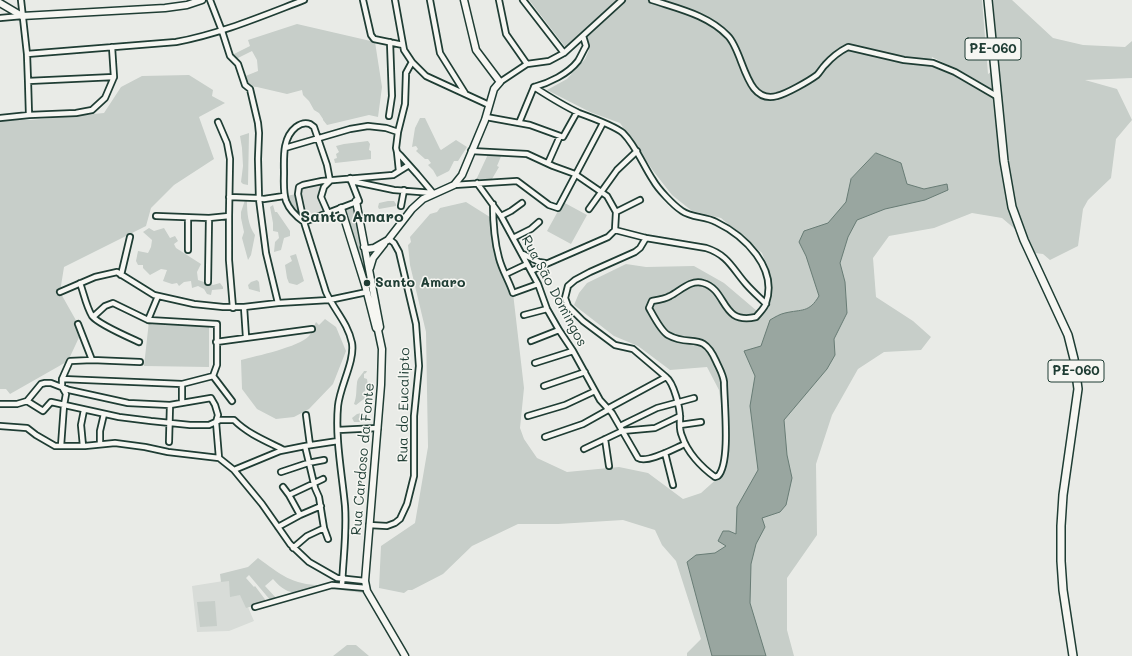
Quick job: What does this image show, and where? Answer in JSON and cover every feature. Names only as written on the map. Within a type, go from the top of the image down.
[{"type":"main road","name":"PE-060","points":[[988,0],[1004,161],[1012,207],[1024,240],[1068,335],[1077,376],[1077,402],[1065,482],[1061,526],[1063,590],[1073,656]]},
{"type":"street","points":[[21,0],[27,54],[29,115]]},
{"type":"street","points":[[0,18],[165,8],[187,5],[202,0]]},
{"type":"street","points":[[210,0],[230,56],[238,64],[245,86],[250,89],[259,133],[259,199],[266,253],[278,303]]},
{"type":"street","points":[[27,54],[176,42],[222,31],[304,0]]},
{"type":"street","points":[[363,0],[371,35],[374,39],[403,45]]},
{"type":"street","points":[[395,0],[404,50],[412,62],[426,76],[489,105]]},
{"type":"street","points":[[430,0],[440,53],[455,80],[466,94]]},
{"type":"street","points":[[464,0],[476,50],[500,82]]},
{"type":"street","points":[[499,0],[506,34],[527,64]]},
{"type":"street","points":[[523,0],[564,53]]},
{"type":"street","points":[[454,185],[462,175],[486,117],[494,89],[500,82],[527,64],[549,61],[564,53],[622,0]]},
{"type":"street","points":[[652,0],[696,14],[711,22],[729,36],[736,48],[748,81],[758,93],[767,97],[776,96],[795,88],[818,74],[836,53],[848,47],[904,60],[933,63],[955,72],[998,97]]},
{"type":"street","points":[[0,3],[22,16]]},
{"type":"street","points":[[519,123],[534,88],[563,74],[577,62],[586,46],[583,36]]},
{"type":"street","points":[[389,116],[392,96],[390,42]]},
{"type":"street","points":[[0,118],[76,113],[92,110],[105,98],[114,77],[112,46]]},
{"type":"street","points":[[399,171],[397,152],[398,132],[405,104],[406,73],[412,62]]},
{"type":"street","points":[[28,81],[114,77]]},
{"type":"street","points":[[534,88],[577,112],[623,133],[637,152],[653,181],[682,210],[695,217],[715,221],[733,231],[751,248],[763,264],[768,279],[769,292],[766,304],[756,317],[747,319],[735,316],[728,310],[714,289],[703,283],[692,283],[668,297],[652,301],[649,308],[666,334],[674,338],[686,341],[699,341],[704,344],[713,354],[723,377],[725,450],[724,462],[719,475],[715,477],[705,470],[685,444],[682,436],[677,403],[672,386],[666,377],[633,349],[615,345],[583,321],[568,306],[565,298],[568,286],[575,280],[635,252],[640,248],[646,238]]},
{"type":"street","points":[[548,163],[560,136],[562,137],[577,112]]},
{"type":"street","points":[[486,117],[530,125],[560,136]]},
{"type":"street","points":[[218,122],[229,150],[229,260],[233,308]]},
{"type":"street","points":[[369,274],[373,258],[412,209],[423,199],[433,193],[454,185],[517,181],[549,205],[558,208],[603,123]]},
{"type":"street","points":[[304,222],[299,219],[287,204],[284,196],[285,148],[288,135],[295,128],[302,124],[310,124],[314,127],[327,165],[330,180]]},
{"type":"street","points":[[285,148],[350,129],[368,126],[386,128],[398,132]]},
{"type":"street","points":[[397,152],[433,193]]},
{"type":"street","points":[[471,152],[527,154],[575,174],[602,191],[607,196],[616,212],[615,230],[608,238],[531,271]]},
{"type":"street","points":[[589,210],[617,170],[637,152]]},
{"type":"street","points":[[342,586],[345,507],[338,441],[338,404],[351,359],[352,345],[344,322],[330,300],[304,222],[298,194],[300,187],[303,185],[330,180],[351,180],[394,175],[410,165]]},
{"type":"street","points":[[328,213],[321,196],[324,187],[330,180]]},
{"type":"street","points":[[351,180],[404,190],[433,193]]},
{"type":"street","name":"Rua Cardoso da Fonte","points":[[351,180],[359,200],[356,202],[369,274],[370,292],[376,328],[378,330],[382,349],[378,428],[366,581],[367,589]]},
{"type":"street","name":"Rua São Domingos","points":[[477,184],[502,216],[538,284],[547,308],[559,330],[573,351],[595,391],[607,409],[612,413],[639,459],[644,460],[665,453]]},
{"type":"street","points":[[401,206],[404,190]]},
{"type":"street","points":[[229,197],[264,199],[284,196]]},
{"type":"street","points":[[616,212],[640,200]]},
{"type":"street","points":[[304,222],[356,202]]},
{"type":"street","points":[[502,216],[512,211],[522,203]]},
{"type":"street","points":[[493,204],[496,247],[499,259],[513,293],[538,284]]},
{"type":"street","name":"Rua Cardoso da Fonte","points":[[341,208],[370,292]]},
{"type":"street","points":[[156,216],[209,218],[228,216]]},
{"type":"street","points":[[188,218],[188,250]]},
{"type":"street","points":[[208,282],[209,218]]},
{"type":"street","points":[[513,238],[531,229],[539,222]]},
{"type":"street","points":[[615,230],[646,238],[706,248],[715,251],[723,256],[746,284],[766,304]]},
{"type":"street","points":[[121,275],[130,237]]},
{"type":"street","points":[[364,247],[367,249],[372,249],[388,239]]},
{"type":"street","name":"Rua do Eucalipto","points":[[370,525],[387,526],[395,524],[400,519],[407,504],[414,476],[414,416],[419,366],[416,324],[399,252],[394,243],[388,239]]},
{"type":"street","points":[[521,253],[546,264]]},
{"type":"street","points":[[506,274],[527,264]]},
{"type":"street","points":[[60,292],[95,277],[117,272],[154,295],[194,304],[233,308],[278,303],[330,300],[370,292]]},
{"type":"street","points":[[80,283],[93,317],[139,342]]},
{"type":"street","points":[[148,320],[158,296]]},
{"type":"street","points":[[93,317],[105,306],[113,303],[148,320],[217,324],[217,365],[213,376]]},
{"type":"street","points":[[244,307],[246,338]]},
{"type":"street","points":[[524,315],[547,308]]},
{"type":"street","points":[[78,324],[92,360]]},
{"type":"street","points":[[216,342],[312,329]]},
{"type":"street","points":[[531,341],[559,330]]},
{"type":"street","points":[[534,363],[573,351]]},
{"type":"street","points":[[61,446],[66,394],[62,387],[62,379],[70,361],[92,360],[140,362]]},
{"type":"street","points":[[544,386],[584,372]]},
{"type":"street","points":[[62,379],[182,384],[213,376]]},
{"type":"street","points":[[213,376],[232,401]]},
{"type":"street","points":[[544,437],[584,424],[607,409],[666,377]]},
{"type":"street","points":[[0,404],[17,404],[27,401],[41,384],[51,383],[69,390],[128,403],[170,405],[211,398],[216,405],[218,415],[216,422],[219,458]]},
{"type":"street","points":[[182,384],[182,403]]},
{"type":"street","points":[[528,416],[565,405],[595,391]]},
{"type":"street","points":[[620,426],[657,408],[694,398]]},
{"type":"street","points":[[27,401],[43,411],[51,402],[104,414],[190,425],[209,425],[220,420],[234,420],[242,428],[284,450]]},
{"type":"street","points":[[169,442],[170,405]]},
{"type":"street","points":[[83,446],[81,425],[84,410]]},
{"type":"street","points":[[100,444],[100,431],[104,414]]},
{"type":"street","points":[[306,414],[308,463],[321,506],[324,528],[328,539]]},
{"type":"street","points":[[584,449],[622,431],[655,428],[680,416]]},
{"type":"street","points":[[680,425],[700,422]]},
{"type":"street","points":[[0,426],[27,428],[55,446],[83,446],[115,443],[168,452],[219,458],[234,470],[262,504],[293,548],[318,568],[332,576],[366,581]]},
{"type":"street","points":[[338,430],[378,428]]},
{"type":"street","points":[[605,440],[609,466]]},
{"type":"street","points":[[234,470],[284,450],[338,441]]},
{"type":"street","points":[[673,485],[665,453],[685,444]]},
{"type":"street","points":[[281,472],[308,463],[324,460]]},
{"type":"street","points":[[289,494],[323,479]]},
{"type":"street","points":[[283,487],[289,494],[300,515]]},
{"type":"street","points":[[278,527],[321,506]]},
{"type":"street","points":[[293,548],[307,536],[324,528]]},
{"type":"street","points":[[255,607],[332,585],[367,589],[405,656]]},
{"type":"shaded area","points":[[529,0],[982,0],[988,74],[999,67],[993,0],[1012,0],[1053,38],[1083,45],[1125,47],[1132,41],[1132,78],[1085,80],[1117,89],[1132,120],[1116,139],[1111,178],[1088,200],[1083,209],[1078,246],[1050,260],[1043,254],[1035,253],[1029,241],[1002,218],[972,213],[934,228],[889,236],[873,258],[876,297],[913,321],[931,337],[921,350],[884,352],[858,369],[832,415],[816,464],[817,535],[787,578],[787,630],[794,656],[687,656],[687,653],[701,639],[676,561],[662,545],[655,530],[623,520],[558,524],[518,524],[472,546],[443,574],[412,590],[408,590],[404,593],[379,588],[381,546],[415,523],[428,447],[426,332],[410,265],[408,245],[411,242],[410,237],[430,214],[437,212],[440,208],[466,202],[493,219],[496,247],[513,293],[524,388],[520,428],[524,439],[537,458],[567,472],[619,467],[648,473],[683,499],[701,493],[720,476],[726,437],[719,390],[707,367],[670,370],[638,346],[614,336],[574,305],[579,293],[587,283],[626,264],[646,267],[694,266],[724,283],[757,311],[771,299],[771,277],[762,253],[721,218],[692,211],[672,195],[620,123],[590,112],[547,90],[567,79],[585,59],[589,50],[577,38],[566,48]],"holes":[[[932,57],[968,75],[938,69],[930,65]]]},
{"type":"shaded area","points":[[297,24],[375,42],[382,87],[378,117],[369,115],[327,125],[319,113],[314,110],[309,101],[303,95],[302,90],[287,94],[257,87],[245,86],[243,77],[258,71],[257,60],[252,51],[234,60],[232,55],[250,46],[248,40]]},
{"type":"shaded area","points":[[189,75],[213,90],[212,96],[225,103],[199,117],[214,159],[174,185],[151,208],[146,226],[64,267],[60,292],[82,331],[68,361],[10,394],[6,389],[0,389],[0,118],[31,120],[104,113],[121,87],[142,76]]},
{"type":"shaded area","points":[[420,118],[425,118],[441,150],[456,140],[467,147],[458,161],[454,161],[449,171],[437,177],[428,165],[431,163],[428,159],[425,159],[416,151],[418,149],[416,146],[412,147],[415,128]]},
{"type":"shaded area","points":[[249,133],[248,185],[241,182],[243,166],[240,136]]},
{"type":"shaded area","points":[[368,141],[370,144],[369,150],[371,151],[371,159],[335,163],[334,159],[337,158],[336,154],[339,152],[336,146]]},
{"type":"shaded area","points":[[490,150],[502,154],[497,166],[499,167],[492,179],[476,180]]},
{"type":"shaded area","points":[[876,153],[901,163],[907,184],[924,189],[947,184],[948,190],[925,200],[885,209],[857,220],[848,237],[840,263],[845,282],[847,313],[834,339],[835,355],[827,369],[784,420],[787,455],[792,478],[786,505],[780,512],[762,518],[765,527],[756,544],[751,564],[750,603],[766,656],[712,656],[687,562],[696,555],[715,553],[726,546],[718,541],[723,531],[729,531],[736,534],[737,507],[758,470],[750,406],[755,376],[744,351],[761,346],[770,320],[783,313],[808,308],[819,296],[806,256],[799,242],[804,231],[828,223],[846,202],[851,179]]},
{"type":"shaded area","points":[[321,182],[323,185],[319,193],[319,197],[325,212],[305,218],[299,190],[300,188]]},
{"type":"shaded area","points":[[296,194],[302,219],[289,203],[287,196]]},
{"type":"shaded area","points":[[245,200],[247,201],[249,223],[255,235],[251,255],[248,260],[242,238],[244,232],[241,218],[241,212]]},
{"type":"shaded area","points":[[394,201],[396,206],[379,209],[379,203]]},
{"type":"shaded area","points":[[563,202],[587,215],[571,244],[547,231]]},
{"type":"shaded area","points":[[273,205],[275,212],[277,212],[290,231],[290,236],[284,238],[281,250],[274,252],[275,242],[279,238],[278,232],[273,231],[270,207]]},
{"type":"shaded area","points":[[354,205],[370,284],[367,285],[344,209]]},
{"type":"shaded area","points":[[149,228],[154,231],[164,228],[170,238],[175,236],[178,241],[174,244],[176,248],[201,264],[197,272],[198,280],[213,285],[220,283],[223,289],[212,290],[211,295],[207,294],[204,289],[198,286],[192,288],[191,281],[184,282],[179,286],[177,283],[172,284],[163,281],[167,270],[161,269],[150,275],[143,268],[143,265],[138,265],[136,261],[138,251],[148,253],[151,247],[152,240],[143,232]]},
{"type":"shaded area","points":[[296,254],[304,281],[297,285],[289,283],[285,265],[292,261],[290,256]]},
{"type":"shaded area","points":[[257,280],[259,282],[260,292],[249,289],[248,285]]},
{"type":"shaded area","points":[[325,319],[336,327],[346,351],[333,384],[309,409],[294,417],[276,419],[257,409],[242,389],[241,360],[277,351],[296,344],[309,336],[316,322],[319,325]]},
{"type":"shaded area","points":[[149,321],[209,324],[209,367],[144,366]]},
{"type":"shaded area","points":[[364,371],[367,371],[364,374],[364,378],[367,379],[368,386],[363,392],[365,398],[356,405],[354,404],[357,381]]},
{"type":"shaded area","points":[[357,414],[365,414],[366,419],[359,422],[354,422],[352,418]]},
{"type":"shaded area","points":[[258,558],[288,578],[304,584],[324,585],[303,592],[291,592],[279,586],[273,579],[265,586],[277,599],[271,601],[249,575],[246,578],[254,587],[255,586],[267,602],[246,608],[240,595],[230,597],[229,581],[221,582],[220,574],[248,567]]},
{"type":"shaded area","points":[[236,579],[254,621],[229,631],[197,632],[192,586]]},
{"type":"shaded area","points":[[342,588],[360,589],[364,593],[340,590]]},
{"type":"shaded area","points":[[215,601],[217,626],[200,627],[197,602]]},
{"type":"shaded area","points":[[347,645],[356,645],[369,656],[333,656]]},
{"type":"place","name":"Santo Amaro","points":[[367,283]]},
{"type":"district","name":"Santo Amaro","points":[[352,217]]}]
